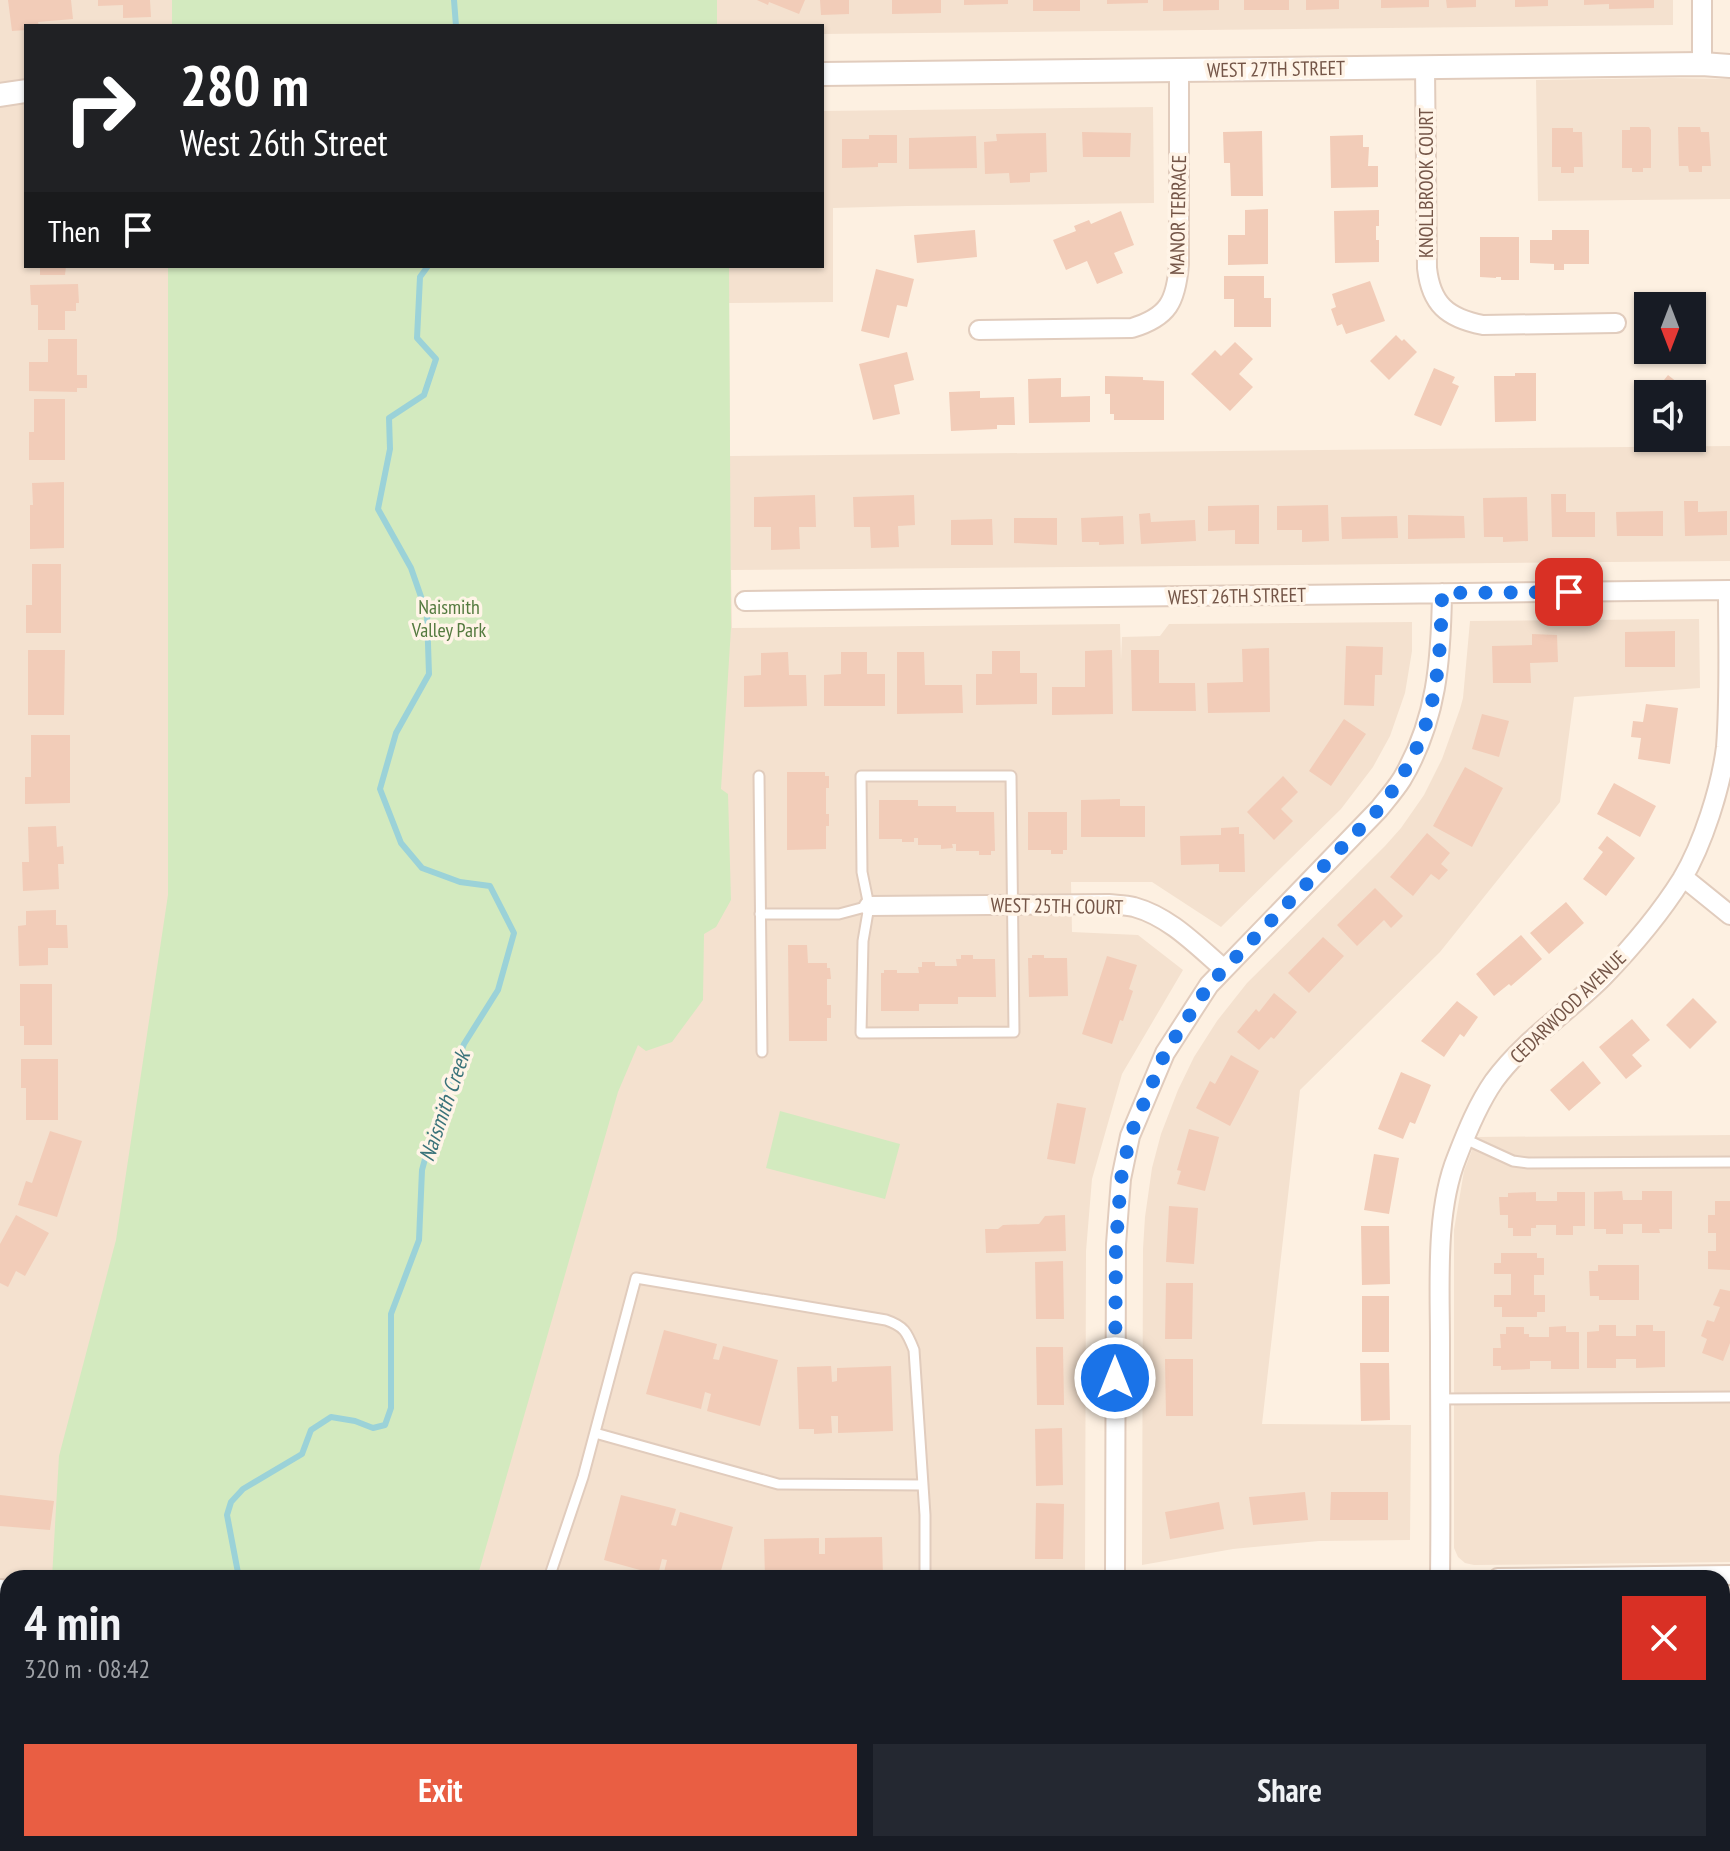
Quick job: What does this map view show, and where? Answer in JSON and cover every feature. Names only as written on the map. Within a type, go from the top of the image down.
[{"type":"street","points":[[1702,0],[1702,64]]},
{"type":"street","name":"WEST 27TH STREET","points":[[824,74],[1730,66]]},
{"type":"street","name":"KNOLLBROOK COURT","points":[[1425,67],[1427,268],[1429,284],[1438,303],[1451,315],[1483,325],[1616,323]]},
{"type":"street","name":"MANOR TERRACE","points":[[979,330],[1132,328],[1163,314],[1178,280],[1179,70]]},
{"type":"street","points":[[0,95],[24,91]]},
{"type":"street","name":"WEST 26TH STREET","points":[[745,601],[1729,590]]},
{"type":"street","name":"CEDARWOOD AVENUE","points":[[1440,1570],[1442,1221],[1455,1161],[1479,1105],[1511,1060],[1600,979],[1634,943],[1683,877],[1705,827],[1726,748],[1729,590]]},
{"type":"street","points":[[1115,1570],[1116,1244],[1121,1179],[1130,1136],[1165,1053],[1209,985],[1379,809],[1401,781],[1430,715],[1438,679],[1442,593]]},
{"type":"street","points":[[1683,877],[1730,915]]},
{"type":"street","name":"WEST 25TH COURT","points":[[869,906],[1108,904],[1133,907],[1157,916],[1178,929],[1224,969]]},
{"type":"lane","points":[[759,776],[762,1052]]},
{"type":"lane","points":[[861,776],[1011,776],[1014,1032],[861,1033],[863,941],[869,906],[862,872],[861,776]]},
{"type":"lane","points":[[760,914],[839,914],[869,906]]},
{"type":"lane","points":[[1465,1139],[1513,1161],[1528,1163],[1730,1162]]},
{"type":"lane","points":[[552,1570],[583,1477],[636,1278],[886,1320],[899,1324],[908,1333],[914,1350],[925,1570]]},
{"type":"lane","points":[[1440,1399],[1730,1397]]},
{"type":"lane","points":[[595,1433],[778,1484],[923,1485]]},
{"type":"shaded area","points":[[0,0],[1673,0],[1673,25],[824,34],[824,24],[24,24],[24,268],[824,268],[824,111],[1153,107],[1154,203],[833,208],[833,302],[729,303],[730,456],[1634,447],[1634,452],[1706,452],[1706,446],[1730,446],[1730,561],[731,570],[732,628],[1120,624],[1121,660],[1122,637],[1160,636],[1169,624],[1412,622],[1412,651],[1405,693],[1390,736],[1373,767],[1341,809],[1221,927],[1152,882],[1071,882],[1072,932],[1138,935],[1183,970],[1122,1074],[1092,1179],[1086,1251],[1085,1570],[0,1570]]},
{"type":"shaded area","points":[[1730,79],[1730,199],[1538,201],[1536,80]]},
{"type":"shaded area","points":[[1699,619],[1700,688],[1574,697],[1560,802],[1440,952],[1300,1090],[1262,1424],[1411,1425],[1410,1540],[1319,1541],[1233,1549],[1142,1565],[1145,1217],[1152,1168],[1161,1134],[1194,1057],[1247,983],[1385,846],[1424,795],[1442,759],[1463,698],[1470,621]]},
{"type":"shaded area","points":[[1730,1135],[1730,1562],[1465,1563],[1454,1548],[1454,1230],[1464,1171],[1477,1137]]},
{"type":"green space","points":[[172,0],[717,0],[717,24],[172,24]]},
{"type":"green space","name":"Naismith Valley Park","points":[[168,268],[729,268],[731,628],[721,789],[728,794],[731,900],[716,927],[704,934],[703,1000],[672,1042],[646,1051],[638,1045],[618,1092],[479,1570],[52,1570],[59,1456],[116,1240],[168,895]]},
{"type":"green space","points":[[780,1111],[900,1144],[885,1199],[766,1168]]},
{"type":"building","points":[[8,0],[71,0],[73,19],[24,24],[24,30],[12,31]]},
{"type":"building","points":[[98,0],[150,0],[151,17],[123,18],[123,5],[98,6]]},
{"type":"building","points":[[757,0],[805,0],[799,14]]},
{"type":"building","points":[[820,0],[849,0],[849,14],[821,15]]},
{"type":"building","points":[[892,0],[941,0],[941,13],[892,14]]},
{"type":"building","points":[[964,0],[1008,0],[1008,4],[964,5]]},
{"type":"building","points":[[1033,0],[1080,0],[1080,11],[1033,11]]},
{"type":"building","points":[[1107,0],[1148,0],[1148,3],[1107,4]]},
{"type":"building","points":[[1163,0],[1219,0],[1219,10],[1163,11]]},
{"type":"building","points":[[1244,0],[1289,0],[1289,10],[1244,10]]},
{"type":"building","points":[[1306,0],[1339,0],[1339,9],[1306,10]]},
{"type":"building","points":[[1381,0],[1429,0],[1429,7],[1381,8]]},
{"type":"building","points":[[1446,0],[1476,0],[1476,7],[1447,8]]},
{"type":"building","points":[[1515,0],[1548,0],[1548,6],[1515,7]]},
{"type":"building","points":[[1584,0],[1654,0],[1654,8],[1609,9],[1609,4],[1584,5]]},
{"type":"building","points":[[1630,127],[1649,127],[1651,130],[1651,168],[1643,168],[1643,172],[1622,168],[1622,130],[1630,130]]},
{"type":"building","points":[[1678,127],[1700,127],[1701,132],[1709,132],[1711,166],[1702,166],[1702,172],[1689,172],[1688,166],[1679,166]]},
{"type":"building","points":[[1552,128],[1573,128],[1573,132],[1582,132],[1583,167],[1574,167],[1574,173],[1561,173],[1561,167],[1552,167]]},
{"type":"building","points":[[1262,131],[1263,196],[1231,196],[1230,163],[1224,163],[1223,132]]},
{"type":"building","points":[[1082,132],[1131,133],[1130,157],[1083,157]]},
{"type":"building","points":[[1046,133],[1047,172],[1030,173],[1030,182],[1010,183],[1009,173],[985,174],[984,142],[997,141],[996,134]]},
{"type":"building","points":[[869,135],[897,135],[897,163],[842,168],[842,139],[869,139]]},
{"type":"building","points":[[1363,135],[1363,147],[1369,147],[1368,166],[1378,166],[1378,187],[1331,188],[1330,136]]},
{"type":"building","points":[[976,136],[977,168],[909,169],[909,138]]},
{"type":"building","points":[[1268,209],[1268,264],[1228,265],[1228,235],[1245,235],[1245,210]]},
{"type":"building","points":[[1379,210],[1376,240],[1379,240],[1379,262],[1335,263],[1334,211]]},
{"type":"building","points":[[1121,211],[1134,245],[1114,253],[1123,273],[1097,284],[1087,261],[1066,270],[1053,240],[1076,231],[1074,226],[1089,220],[1091,224]]},
{"type":"building","points":[[975,230],[977,257],[917,263],[914,235]]},
{"type":"building","points":[[1552,230],[1589,230],[1589,264],[1564,264],[1564,270],[1554,270],[1554,264],[1530,263],[1530,240],[1552,240]]},
{"type":"building","points":[[1480,237],[1519,237],[1519,280],[1480,277]]},
{"type":"building","points":[[40,268],[66,268],[65,275],[40,275]]},
{"type":"building","points":[[876,269],[914,279],[907,307],[897,305],[889,338],[861,331]]},
{"type":"building","points":[[1224,276],[1264,276],[1264,298],[1271,298],[1271,327],[1234,327],[1234,299],[1224,299]]},
{"type":"building","points":[[1370,281],[1385,321],[1346,334],[1342,324],[1337,326],[1331,309],[1336,307],[1332,294]]},
{"type":"building","points":[[78,284],[79,303],[76,303],[76,311],[65,311],[65,330],[38,330],[38,305],[31,305],[30,285]]},
{"type":"building","points":[[1396,335],[1417,352],[1389,380],[1370,361]]},
{"type":"building","points":[[48,339],[77,339],[77,375],[87,375],[87,388],[77,388],[77,392],[29,391],[29,362],[48,362]]},
{"type":"building","points":[[1235,342],[1253,359],[1239,374],[1253,387],[1230,411],[1191,374],[1215,350],[1221,356]]},
{"type":"building","points":[[907,352],[914,380],[894,385],[900,414],[873,420],[859,364]]},
{"type":"building","points":[[1434,368],[1455,377],[1452,383],[1459,386],[1441,426],[1414,415]]},
{"type":"building","points":[[1515,373],[1536,373],[1536,421],[1495,422],[1494,376],[1515,376]]},
{"type":"building","points":[[1105,376],[1164,381],[1164,420],[1114,420],[1114,414],[1110,414],[1110,394],[1105,394]]},
{"type":"building","points":[[1061,378],[1061,397],[1090,396],[1090,422],[1029,423],[1028,379]]},
{"type":"building","points":[[980,391],[980,398],[1014,397],[1015,425],[951,431],[949,392]]},
{"type":"building","points":[[34,399],[65,399],[65,460],[29,460],[29,432],[34,432]]},
{"type":"building","points":[[64,482],[64,548],[30,549],[32,483]]},
{"type":"building","points":[[1551,494],[1566,494],[1566,512],[1595,512],[1595,537],[1552,537]]},
{"type":"building","points":[[815,495],[816,527],[799,527],[800,549],[771,550],[771,527],[754,527],[754,497]]},
{"type":"building","points":[[914,495],[915,525],[898,526],[899,547],[871,548],[870,527],[854,527],[853,497]]},
{"type":"building","points":[[1527,497],[1528,541],[1503,542],[1503,537],[1484,537],[1483,498]]},
{"type":"building","points":[[1684,501],[1698,501],[1698,512],[1727,511],[1727,535],[1685,536]]},
{"type":"building","points":[[1259,505],[1259,544],[1235,544],[1235,530],[1208,531],[1208,506]]},
{"type":"building","points":[[1328,505],[1329,541],[1302,542],[1302,530],[1277,530],[1277,506]]},
{"type":"building","points":[[1663,511],[1663,536],[1617,536],[1616,512]]},
{"type":"building","points":[[1150,513],[1151,522],[1195,520],[1196,541],[1141,544],[1139,514]]},
{"type":"building","points":[[1408,515],[1464,516],[1465,538],[1408,539]]},
{"type":"building","points":[[1123,516],[1124,544],[1082,542],[1081,518]]},
{"type":"building","points":[[1397,516],[1398,538],[1342,539],[1341,517]]},
{"type":"building","points":[[1014,518],[1057,518],[1057,545],[1014,543]]},
{"type":"building","points":[[992,519],[993,545],[951,545],[951,520]]},
{"type":"building","points":[[32,564],[61,564],[61,633],[26,633],[26,605],[32,605]]},
{"type":"building","points":[[1675,631],[1675,667],[1625,667],[1625,632]]},
{"type":"building","points":[[1532,634],[1557,635],[1558,662],[1530,663],[1531,683],[1493,683],[1492,646],[1532,645]]},
{"type":"building","points":[[1346,646],[1383,647],[1382,675],[1375,675],[1374,706],[1344,705]]},
{"type":"building","points":[[1269,648],[1270,712],[1208,713],[1207,683],[1243,682],[1242,649]]},
{"type":"building","points":[[28,650],[65,650],[64,715],[28,715]]},
{"type":"building","points":[[1112,650],[1113,714],[1052,715],[1052,687],[1085,687],[1085,651]]},
{"type":"building","points":[[1131,650],[1159,650],[1159,683],[1195,683],[1196,711],[1132,711]]},
{"type":"building","points":[[992,651],[1020,651],[1020,673],[1037,673],[1037,704],[976,705],[976,674],[992,674]]},
{"type":"building","points":[[788,652],[789,675],[806,675],[807,706],[744,707],[744,676],[761,675],[761,653]]},
{"type":"building","points":[[841,652],[867,652],[867,674],[885,674],[885,706],[824,706],[824,675],[841,674]]},
{"type":"building","points":[[897,652],[924,652],[925,685],[962,685],[963,713],[897,714]]},
{"type":"building","points":[[1646,704],[1678,708],[1670,764],[1638,759],[1641,738],[1631,737],[1633,721],[1643,722]]},
{"type":"building","points":[[1482,714],[1509,721],[1499,757],[1472,749]]},
{"type":"building","points":[[1344,719],[1366,734],[1331,786],[1309,771]]},
{"type":"building","points":[[31,735],[70,735],[70,803],[25,804],[25,777],[31,777]]},
{"type":"building","points":[[1465,767],[1503,788],[1472,847],[1433,826]]},
{"type":"building","points":[[787,772],[825,772],[825,776],[829,776],[829,788],[826,788],[829,826],[826,826],[826,849],[787,850]]},
{"type":"building","points":[[1283,776],[1298,792],[1281,809],[1293,821],[1274,840],[1247,812]]},
{"type":"building","points":[[1614,783],[1656,806],[1640,837],[1597,814]]},
{"type":"building","points":[[1120,799],[1120,806],[1145,806],[1145,837],[1081,837],[1081,800]]},
{"type":"building","points":[[879,800],[918,800],[918,806],[956,806],[956,812],[994,812],[995,851],[991,851],[991,855],[979,855],[979,851],[956,851],[956,844],[952,844],[953,848],[941,849],[941,845],[918,845],[918,838],[914,838],[914,842],[879,839]]},
{"type":"building","points":[[1028,812],[1067,812],[1067,850],[1063,850],[1063,854],[1051,854],[1051,850],[1028,850]]},
{"type":"building","points":[[56,826],[57,847],[63,846],[64,864],[58,864],[59,889],[23,891],[22,862],[29,862],[28,827]]},
{"type":"building","points":[[1239,827],[1239,834],[1244,834],[1245,872],[1219,872],[1219,864],[1181,865],[1180,836],[1221,835],[1221,828]]},
{"type":"building","points":[[1427,833],[1450,853],[1441,864],[1448,870],[1439,880],[1431,874],[1413,896],[1390,877]]},
{"type":"building","points":[[1607,836],[1635,858],[1606,896],[1583,879],[1603,852],[1598,848]]},
{"type":"building","points":[[1375,888],[1403,916],[1391,928],[1384,920],[1357,946],[1337,925]]},
{"type":"building","points":[[1566,902],[1584,923],[1549,954],[1530,933]]},
{"type":"building","points":[[56,910],[56,925],[67,925],[68,948],[48,948],[48,965],[19,966],[18,926],[26,925],[26,911]]},
{"type":"building","points":[[1521,935],[1542,959],[1511,986],[1509,984],[1494,996],[1476,974]]},
{"type":"building","points":[[1323,937],[1344,956],[1309,993],[1288,973]]},
{"type":"building","points":[[788,945],[807,945],[808,963],[827,963],[827,968],[830,968],[827,1005],[831,1005],[831,1018],[827,1018],[827,1041],[789,1041]]},
{"type":"building","points":[[961,955],[973,955],[973,959],[995,959],[996,997],[958,997],[958,1004],[919,1004],[919,1011],[881,1011],[881,973],[884,970],[919,973],[918,967],[922,967],[922,962],[935,962],[935,966],[957,966],[956,959],[961,959]]},
{"type":"building","points":[[1032,955],[1067,958],[1068,996],[1029,997],[1028,958]]},
{"type":"building","points":[[1107,956],[1137,965],[1129,989],[1133,991],[1112,1044],[1082,1034]]},
{"type":"building","points":[[20,984],[52,984],[52,1045],[24,1045],[24,1026],[20,1026]]},
{"type":"building","points":[[1274,993],[1297,1012],[1274,1039],[1271,1037],[1259,1050],[1237,1032]]},
{"type":"building","points":[[1693,998],[1717,1022],[1690,1049],[1666,1025]]},
{"type":"building","points":[[1457,1001],[1478,1017],[1464,1037],[1460,1034],[1444,1057],[1421,1041]]},
{"type":"building","points":[[1632,1019],[1650,1040],[1632,1055],[1642,1066],[1626,1079],[1599,1047]]},
{"type":"building","points":[[1231,1055],[1259,1071],[1230,1126],[1196,1108],[1210,1081],[1215,1084]]},
{"type":"building","points":[[21,1059],[58,1059],[58,1120],[26,1120],[26,1088],[21,1088]]},
{"type":"building","points":[[1583,1061],[1601,1083],[1569,1111],[1550,1090]]},
{"type":"building","points":[[1401,1072],[1431,1085],[1415,1124],[1410,1122],[1403,1139],[1378,1129]]},
{"type":"building","points":[[1057,1103],[1086,1108],[1075,1164],[1047,1159]]},
{"type":"building","points":[[1189,1129],[1219,1137],[1205,1191],[1177,1184],[1181,1171],[1177,1170]]},
{"type":"building","points":[[50,1131],[82,1141],[57,1217],[18,1205],[26,1181],[32,1183]]},
{"type":"building","points":[[1374,1154],[1399,1158],[1389,1214],[1364,1210]]},
{"type":"building","points":[[1622,1191],[1623,1200],[1642,1200],[1642,1191],[1672,1191],[1672,1229],[1642,1233],[1642,1224],[1623,1224],[1623,1234],[1606,1234],[1606,1229],[1594,1229],[1594,1192]]},
{"type":"building","points":[[1536,1192],[1536,1201],[1557,1201],[1557,1192],[1585,1192],[1585,1226],[1573,1226],[1573,1235],[1556,1235],[1556,1225],[1536,1225],[1536,1228],[1531,1228],[1531,1236],[1513,1236],[1513,1228],[1508,1228],[1508,1215],[1500,1215],[1499,1197],[1508,1197],[1508,1193]]},
{"type":"building","points":[[1715,1201],[1730,1201],[1730,1270],[1708,1269],[1708,1251],[1716,1251],[1716,1233],[1708,1233],[1708,1215],[1715,1215]]},
{"type":"building","points":[[1169,1206],[1198,1208],[1194,1264],[1166,1262]]},
{"type":"building","points":[[16,1215],[49,1233],[25,1276],[16,1271],[8,1287],[0,1283],[0,1244]]},
{"type":"building","points":[[1065,1215],[1066,1251],[986,1253],[985,1229],[1039,1224],[1045,1216]]},
{"type":"building","points":[[1361,1226],[1389,1226],[1390,1284],[1362,1285]]},
{"type":"building","points":[[1501,1253],[1537,1253],[1537,1258],[1544,1258],[1544,1275],[1534,1275],[1534,1295],[1545,1295],[1545,1312],[1537,1312],[1537,1317],[1502,1317],[1502,1307],[1494,1307],[1494,1295],[1511,1295],[1511,1274],[1494,1274],[1494,1263],[1501,1263]]},
{"type":"building","points":[[1063,1261],[1064,1319],[1036,1319],[1035,1262]]},
{"type":"building","points":[[1598,1265],[1639,1265],[1639,1300],[1599,1300],[1599,1296],[1590,1296],[1589,1271],[1598,1271]]},
{"type":"building","points":[[1166,1283],[1193,1283],[1192,1339],[1165,1339]]},
{"type":"building","points":[[1720,1289],[1730,1291],[1730,1343],[1723,1361],[1702,1353],[1707,1339],[1701,1336],[1707,1320],[1714,1322],[1720,1307],[1713,1305]]},
{"type":"building","points":[[1362,1296],[1389,1296],[1389,1352],[1362,1352]]},
{"type":"building","points":[[1599,1325],[1616,1325],[1616,1336],[1636,1336],[1636,1325],[1653,1325],[1653,1331],[1665,1331],[1665,1367],[1636,1368],[1636,1359],[1616,1359],[1616,1368],[1587,1368],[1587,1332],[1599,1331]]},
{"type":"building","points":[[1566,1326],[1566,1332],[1579,1332],[1579,1369],[1551,1369],[1551,1361],[1530,1361],[1530,1369],[1501,1370],[1501,1366],[1493,1366],[1493,1348],[1501,1348],[1500,1334],[1506,1334],[1506,1327],[1524,1327],[1524,1334],[1529,1334],[1529,1337],[1549,1337],[1549,1327]]},
{"type":"building","points":[[664,1330],[717,1344],[713,1359],[719,1360],[723,1346],[778,1360],[760,1426],[707,1411],[711,1394],[705,1392],[701,1409],[646,1394]]},
{"type":"building","points":[[1036,1347],[1063,1347],[1064,1405],[1037,1405]]},
{"type":"building","points":[[1165,1359],[1193,1359],[1193,1416],[1166,1416]]},
{"type":"building","points":[[1360,1363],[1389,1363],[1390,1420],[1361,1421]]},
{"type":"building","points":[[831,1366],[832,1382],[837,1381],[837,1368],[891,1366],[893,1431],[838,1433],[838,1416],[831,1416],[832,1433],[814,1434],[814,1429],[799,1429],[797,1367]]},
{"type":"building","points":[[1062,1428],[1063,1485],[1036,1486],[1035,1429]]},
{"type":"building","points":[[1305,1492],[1308,1520],[1253,1525],[1249,1497]]},
{"type":"building","points":[[1331,1492],[1388,1492],[1388,1520],[1330,1520]]},
{"type":"building","points":[[0,1495],[54,1501],[50,1530],[0,1526]]},
{"type":"building","points":[[621,1495],[676,1509],[671,1525],[676,1526],[680,1512],[733,1527],[721,1570],[664,1570],[667,1560],[662,1559],[659,1570],[640,1570],[604,1560]]},
{"type":"building","points":[[1219,1502],[1224,1529],[1170,1539],[1165,1512]]},
{"type":"building","points":[[1036,1503],[1064,1504],[1063,1559],[1035,1559]]},
{"type":"building","points":[[882,1537],[883,1570],[765,1570],[764,1539],[819,1538],[819,1554],[825,1554],[825,1538]]},
{"type":"waterway","name":"Naismith Creek","points":[[454,0],[456,24]]},
{"type":"waterway","name":"Naismith Creek","points":[[237,1570],[227,1515],[231,1502],[243,1489],[302,1454],[311,1430],[331,1417],[373,1428],[385,1425],[391,1408],[391,1314],[419,1240],[422,1170],[436,1119],[464,1044],[498,990],[514,933],[490,886],[460,882],[422,868],[401,843],[380,789],[396,733],[429,674],[427,614],[411,568],[378,509],[390,449],[389,418],[424,395],[436,359],[417,338],[420,277],[427,268]]},
{"type":"route","points":[[1115,1378],[1116,1244],[1121,1179],[1130,1136],[1165,1053],[1209,985],[1379,809],[1401,781],[1430,715],[1438,679],[1442,593],[1569,592]]}]
